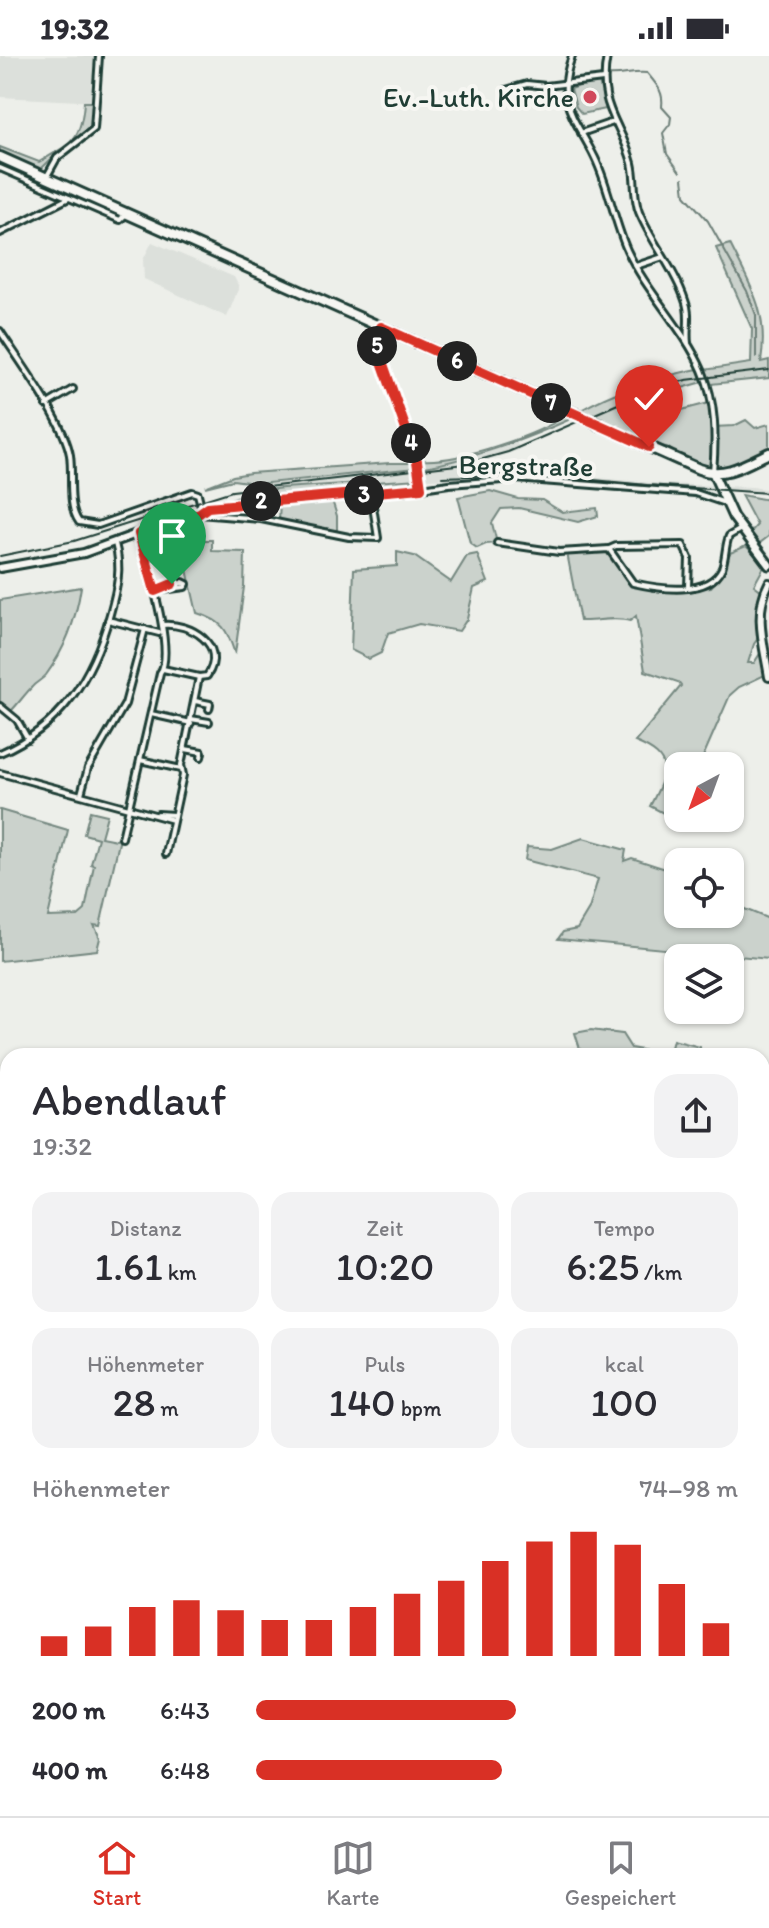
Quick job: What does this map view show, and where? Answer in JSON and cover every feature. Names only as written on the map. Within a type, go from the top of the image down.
[{"type":"main road","points":[[0,157],[713,473],[734,470],[769,453]]},
{"type":"main road","points":[[713,473],[725,503],[769,565]]},
{"type":"street","points":[[46,177],[54,161],[94,129],[99,56]]},
{"type":"street","points":[[572,56],[565,83],[566,102],[596,160],[615,218],[636,266],[689,347],[708,386],[715,423],[713,473]]},
{"type":"street","points":[[607,56],[603,79],[613,121],[632,163],[639,214],[686,300],[689,347]]},
{"type":"street","points":[[506,90],[527,84],[546,86],[603,79]]},
{"type":"street","points":[[581,133],[613,121]]},
{"type":"street","points":[[0,168],[120,220],[126,213]]},
{"type":"street","points":[[0,233],[69,198]]},
{"type":"street","points":[[636,266],[663,257]]},
{"type":"street","points":[[0,568],[59,559],[220,506],[421,488],[417,461],[378,350],[381,327]]},
{"type":"street","points":[[0,331],[68,446],[74,513],[79,522],[98,525],[192,492],[198,494],[201,512]]},
{"type":"street","points":[[46,405],[73,389]]},
{"type":"street","name":"Bergstraße","points":[[421,488],[516,479],[695,493],[725,503]]},
{"type":"street","points":[[201,512],[261,519],[349,537],[378,538],[371,494]]},
{"type":"street","points":[[220,506],[221,516]]},
{"type":"street","points":[[609,549],[633,583],[702,587],[713,581],[723,565],[729,536],[741,529]]},
{"type":"street","points":[[122,838],[163,669],[165,648],[155,591],[139,534]]},
{"type":"street","points":[[0,753],[28,739],[72,701],[95,661],[120,573],[115,543]]},
{"type":"street","points":[[499,543],[559,552],[616,546],[683,545],[689,558],[688,587]]},
{"type":"street","points":[[769,583],[762,598],[759,619],[769,677]]},
{"type":"street","points":[[155,591],[169,588]]},
{"type":"street","points":[[108,620],[159,633]]},
{"type":"street","points":[[162,625],[186,626],[198,632],[207,642],[211,655],[211,670],[207,676],[163,669]]},
{"type":"street","points":[[81,794],[88,768],[125,704],[145,629]]},
{"type":"street","points":[[166,854],[199,677]]},
{"type":"street","points":[[195,701],[210,704],[209,709]]},
{"type":"street","points":[[0,706],[17,720],[28,739]]},
{"type":"street","points":[[151,714],[209,722]]},
{"type":"street","points":[[185,749],[202,752],[201,757]]},
{"type":"street","points":[[140,760],[181,769]]},
{"type":"street","points":[[0,773],[174,817]]},
{"type":"shaded area","points":[[0,56],[99,56],[98,102],[0,97]]},
{"type":"shaded area","points":[[599,82],[606,109],[582,114],[576,107],[571,89]]},
{"type":"shaded area","points":[[84,102],[98,102],[94,129],[40,170],[0,153],[0,147],[39,162],[59,150],[77,134]]},
{"type":"shaded area","points":[[152,242],[234,277],[239,287],[227,317],[144,279],[143,260]]},
{"type":"shaded area","points":[[730,244],[756,300],[762,329],[761,362],[769,360],[769,378],[711,384],[704,370],[751,363],[752,329],[716,248]]},
{"type":"shaded area","points":[[698,369],[703,382],[668,392],[674,412],[709,403],[713,427],[734,426],[746,420],[755,428],[769,424],[769,450],[748,460],[717,469],[716,464],[708,468],[681,457],[667,447],[656,446],[579,411],[637,385]]},
{"type":"shaded area","points":[[568,414],[575,417],[518,441],[480,454],[420,468],[421,460],[455,457],[497,446]]},
{"type":"shaded area","points":[[517,443],[519,450],[473,464],[476,473],[534,472],[663,484],[753,487],[769,490],[769,494],[526,476],[354,481],[268,490],[267,484],[420,468],[461,460]]},
{"type":"shaded area","points":[[414,463],[416,468],[248,485],[247,482],[233,480],[205,487],[250,473]]},
{"type":"shaded area","points":[[418,479],[418,486],[331,497],[337,516],[337,534],[279,523],[280,499],[214,505],[250,492]]},
{"type":"shaded area","points":[[490,491],[518,499],[542,500],[562,512],[597,508],[598,516],[578,522],[519,508],[501,509],[492,523],[497,543],[477,548],[470,543],[458,497]]},
{"type":"shaded area","points":[[741,495],[769,500],[769,536],[756,546],[748,535],[757,525]]},
{"type":"shaded area","points":[[193,540],[212,540],[212,551],[245,552],[244,587],[235,654],[223,627],[197,613],[183,552],[192,552]]},
{"type":"shaded area","points":[[746,546],[765,565],[754,585],[762,591],[757,609],[759,637],[748,663],[754,663],[761,652],[765,675],[739,687],[730,695],[705,752],[664,752],[664,768],[657,754],[635,742],[681,686],[678,682],[645,671],[636,616],[630,621],[580,621],[567,553],[604,550],[620,564],[628,583],[690,589],[711,587],[721,575],[730,553]]},
{"type":"shaded area","points":[[397,552],[414,556],[451,582],[467,556],[477,554],[488,582],[474,588],[467,619],[459,631],[419,624],[388,633],[381,653],[369,659],[351,650],[354,569],[397,566]]},
{"type":"shaded area","points":[[81,587],[65,644],[46,675],[11,711],[0,702],[0,600]]},
{"type":"shaded area","points":[[664,768],[664,813],[650,806]]},
{"type":"shaded area","points":[[0,810],[68,830],[48,917],[78,916],[85,910],[98,838],[84,834],[90,811],[107,815],[101,837],[120,838],[100,926],[94,925],[100,938],[97,950],[0,961]]},
{"type":"shaded area","points":[[583,838],[626,850],[624,861],[632,858],[664,868],[664,928],[744,928],[744,909],[769,919],[769,959],[744,957],[744,944],[664,944],[664,949],[558,939],[563,932],[577,929],[589,909],[598,879],[525,860],[527,847],[552,849]]},
{"type":"shaded area","points":[[591,1030],[622,1034],[631,1048],[580,1048],[575,1033]]},
{"type":"shaded area","points":[[673,1040],[700,1048],[671,1048]]},
{"type":"waterway","points":[[601,73],[604,56]]},
{"type":"waterway","points":[[608,75],[647,73],[654,81],[661,93],[662,107],[671,117],[663,133],[667,154],[680,172]]},
{"type":"waterway","points":[[683,178],[685,195],[708,221],[747,291],[756,315],[756,357]]},
{"type":"railway","points":[[0,556],[74,541],[232,491],[465,464],[508,452],[643,393],[686,380],[769,370]]},
{"type":"railway","points":[[442,477],[529,474],[769,493]]},
{"type":"place","name":"Ev.-Luth. Kirche","points":[[590,97]]},
{"type":"route","points":[[172,584],[169,588],[155,591],[139,534],[194,517],[208,507],[421,488],[417,461],[378,350],[381,327],[649,447]]}]
